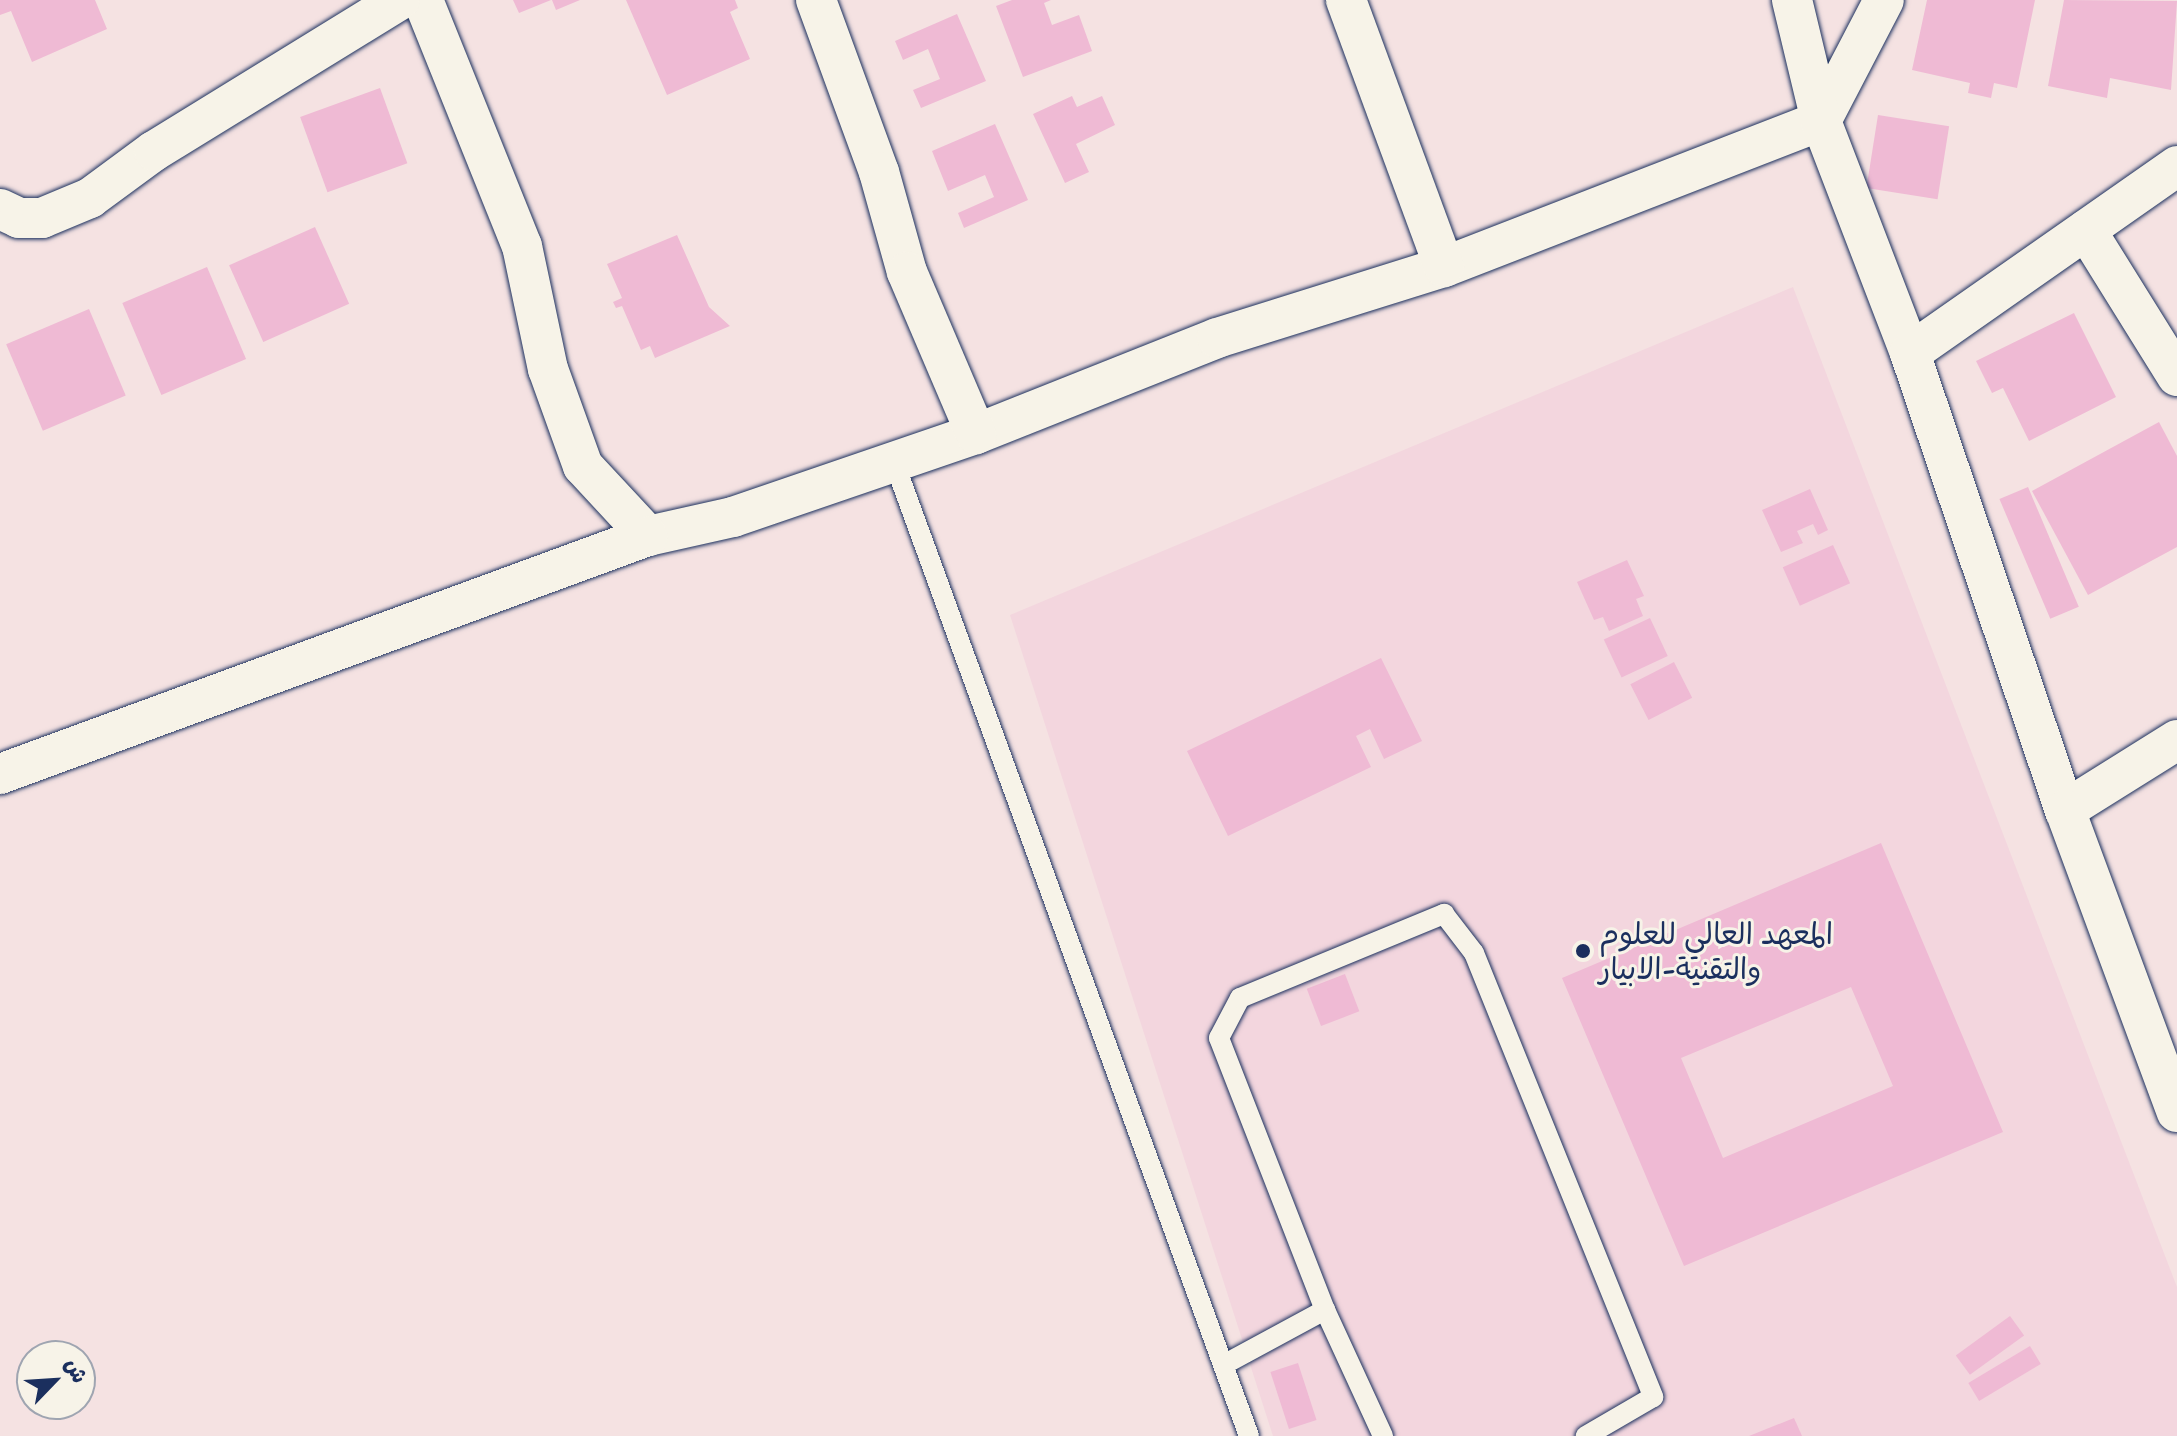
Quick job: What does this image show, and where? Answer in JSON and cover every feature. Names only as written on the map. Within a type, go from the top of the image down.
[{"type":"street","points":[[0,209],[19,218],[42,218],[90,198],[154,151],[399,0]]},
{"type":"street","points":[[423,0],[522,246],[548,369],[583,466],[648,536]]},
{"type":"street","points":[[816,0],[879,172],[907,272],[976,434]]},
{"type":"street","points":[[1346,0],[1444,267]]},
{"type":"street","points":[[1792,0],[1821,121],[1910,353],[2065,810],[2177,1112]]},
{"type":"street","points":[[0,774],[648,536],[733,517],[893,459],[976,434],[1217,338],[1444,267],[1821,121],[1884,0]]},
{"type":"street","points":[[1910,353],[2177,166]]},
{"type":"street","points":[[2086,230],[2177,376]]},
{"type":"street","points":[[2065,810],[2177,740]]},
{"type":"lane","points":[[893,459],[1249,1436]]},
{"type":"lane","points":[[1383,1436],[1325,1310],[1219,1038],[1240,998],[1444,914],[1474,953],[1653,1397],[1586,1436]]},
{"type":"lane","points":[[1225,1364],[1325,1310]]},
{"type":"shaded area","name":"المعهد العالي للعلوم والتقنية-الابيار","points":[[1793,287],[2177,1287],[2177,1436],[1273,1436],[1010,615]]},
{"type":"building","points":[[0,0],[95,0],[107,29],[32,62],[11,11],[0,15]]},
{"type":"building","points":[[513,0],[551,0],[519,13]]},
{"type":"building","points":[[552,0],[580,0],[556,10]]},
{"type":"building","points":[[626,0],[735,0],[738,8],[730,12],[750,59],[667,95]]},
{"type":"building","points":[[1012,0],[1051,0],[1044,3],[1052,25],[1079,15],[1092,51],[1023,77],[996,6]]},
{"type":"building","points":[[1927,0],[2035,0],[2017,88],[1994,83],[1991,98],[1968,93],[1970,83],[1912,70]]},
{"type":"building","points":[[2064,0],[2177,1],[2171,90],[2110,78],[2107,98],[2048,86]]},
{"type":"building","points":[[957,14],[986,81],[921,108],[913,90],[940,79],[928,49],[903,60],[895,41]]},
{"type":"building","points":[[380,88],[407,163],[327,192],[300,117]]},
{"type":"building","points":[[1072,96],[1077,107],[1102,96],[1115,125],[1076,144],[1089,172],[1065,183],[1033,114]]},
{"type":"building","points":[[1878,115],[1949,126],[1938,199],[1866,188]]},
{"type":"building","points":[[995,124],[1028,200],[964,228],[958,213],[994,197],[985,175],[948,191],[932,151]]},
{"type":"building","points":[[315,227],[349,304],[263,342],[229,265]]},
{"type":"building","points":[[677,235],[709,307],[730,326],[655,358],[650,346],[641,350],[622,306],[616,308],[613,302],[622,298],[607,264]]},
{"type":"building","points":[[207,267],[246,359],[161,395],[122,303]]},
{"type":"building","points":[[89,309],[126,396],[43,431],[6,344]]},
{"type":"building","points":[[2074,313],[2116,397],[2029,441],[2003,388],[1992,393],[1976,361]]},
{"type":"building","points":[[2159,422],[2177,456],[2177,547],[2088,595],[2032,491]]},
{"type":"building","points":[[2028,487],[2079,607],[2050,619],[1999,499]]},
{"type":"building","points":[[1810,489],[1828,530],[1818,535],[1813,524],[1797,531],[1803,543],[1781,552],[1762,510]]},
{"type":"building","points":[[1833,545],[1850,583],[1800,606],[1783,567]]},
{"type":"building","points":[[1627,560],[1644,596],[1636,599],[1643,616],[1609,631],[1603,617],[1594,620],[1577,582]]},
{"type":"building","points":[[1650,618],[1668,656],[1622,678],[1604,640]]},
{"type":"building","points":[[1381,658],[1422,741],[1384,759],[1370,729],[1356,736],[1371,767],[1228,836],[1187,751]]},
{"type":"building","points":[[1674,662],[1692,698],[1649,720],[1630,684]]},
{"type":"building","points":[[1881,843],[2003,1132],[1684,1266],[1562,978]],"holes":[[[1851,987],[1893,1086],[1723,1158],[1681,1058]]]},
{"type":"building","points":[[1345,974],[1359,1011],[1321,1026],[1307,989]]},
{"type":"building","points":[[2010,1316],[2024,1335],[1970,1375],[1956,1355]]},
{"type":"building","points":[[2030,1346],[2041,1364],[1979,1401],[1968,1383]]},
{"type":"building","points":[[1298,1363],[1317,1420],[1289,1429],[1270,1372]]},
{"type":"building","points":[[1794,1418],[1802,1436],[1749,1436]]},
{"type":"place","name":"المعهد العالي للعلوم والتقنية-الابيار","points":[[1583,951]]}]
